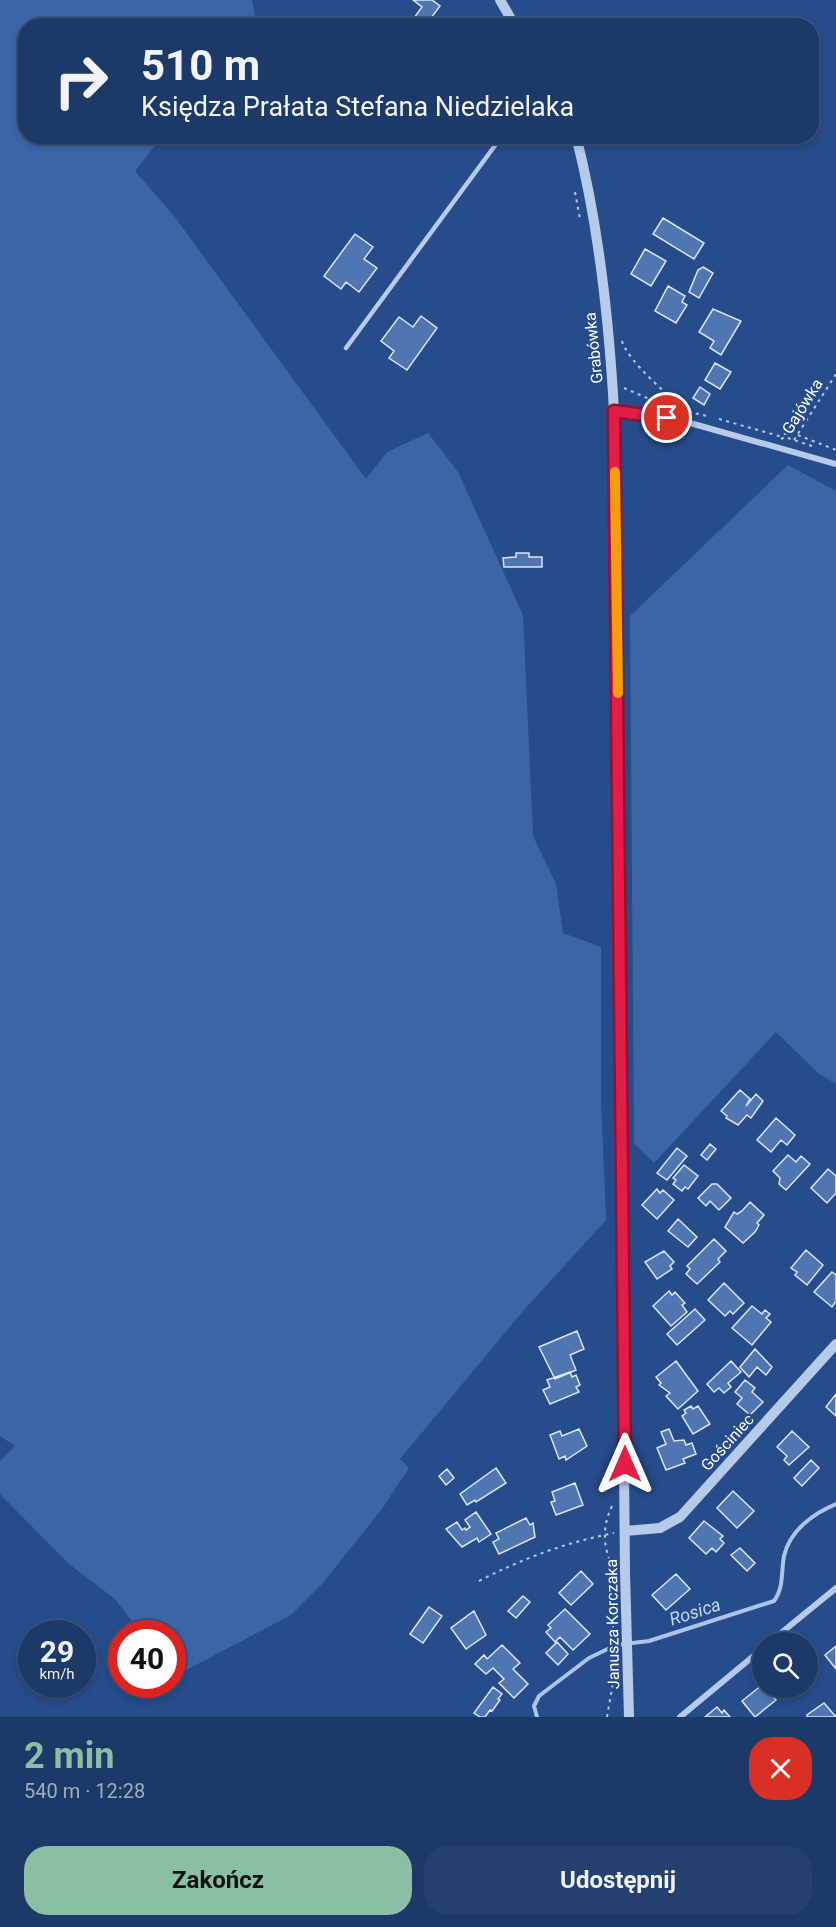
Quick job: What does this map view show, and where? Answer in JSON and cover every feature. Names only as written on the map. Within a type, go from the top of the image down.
[{"type":"street","points":[[500,0],[510,18]]},
{"type":"street","name":"Grabówka","points":[[577,144],[595,238],[610,346],[614,411],[625,1531]]},
{"type":"street","points":[[614,411],[675,420],[836,464]]},
{"type":"street","name":"Gościniec","points":[[625,1531],[660,1528],[680,1516],[834,1351]]},
{"type":"street","name":"Janusza Korczaka","points":[[625,1531],[629,1717]]},
{"type":"street","points":[[782,1632],[836,1587]]},
{"type":"street","points":[[680,1717],[752,1657]]},
{"type":"lane","points":[[346,348],[496,144]]},
{"type":"path","points":[[573,184],[582,229]]},
{"type":"path","points":[[625,350],[683,405],[681,413],[704,420],[719,419],[779,436],[790,432],[836,451]]},
{"type":"path","name":"Gajówka","points":[[789,451],[797,434],[836,374]]},
{"type":"path","points":[[613,389],[627,388],[672,409]]},
{"type":"path","points":[[785,437],[836,451]]},
{"type":"path","points":[[479,1581],[523,1558],[594,1536],[625,1531]]},
{"type":"path","points":[[607,1717],[614,1666],[612,1642]]},
{"type":"shaded area","points":[[0,0],[252,0],[255,15],[253,18],[18,18],[18,144],[156,144],[135,171],[174,216],[366,479],[387,452],[428,433],[458,472],[523,615],[533,836],[556,884],[563,933],[601,947],[601,1102],[606,1220],[524,1310],[400,1459],[409,1468],[382,1509],[322,1584],[291,1615],[186,1670],[186,1620],[131,1620],[115,1599],[69,1564],[0,1494],[0,1461],[15,1446],[0,1436]]},
{"type":"shaded area","points":[[788,465],[836,491],[836,1084],[818,1073],[776,1032],[654,1163],[634,1143],[630,616]]},
{"type":"building","points":[[413,0],[432,0],[440,6],[431,18],[414,18],[422,7]]},
{"type":"building","points":[[663,218],[704,243],[694,259],[653,234]]},
{"type":"building","points":[[355,234],[373,247],[364,259],[377,268],[359,292],[346,282],[341,289],[324,276]]},
{"type":"building","points":[[645,249],[666,261],[651,286],[631,274]]},
{"type":"building","points":[[703,267],[713,273],[699,298],[689,292],[698,270]]},
{"type":"building","points":[[668,286],[685,296],[682,302],[687,305],[676,323],[655,311]]},
{"type":"building","points":[[713,309],[741,321],[721,355],[710,348],[714,341],[699,332]]},
{"type":"building","points":[[421,316],[437,328],[407,370],[389,358],[394,351],[381,341],[399,317],[413,327]]},
{"type":"building","points":[[715,363],[731,372],[720,389],[705,380]]},
{"type":"building","points":[[700,387],[710,394],[704,405],[693,398]]},
{"type":"building","points":[[516,553],[529,553],[529,557],[542,557],[542,567],[504,567],[503,558],[516,557]]},
{"type":"building","points":[[740,1090],[750,1099],[746,1106],[756,1094],[763,1101],[751,1118],[747,1115],[738,1125],[726,1118],[727,1116],[721,1111]]},
{"type":"building","points":[[776,1118],[795,1135],[787,1145],[781,1140],[771,1152],[757,1140]]},
{"type":"building","points":[[710,1144],[716,1149],[707,1160],[701,1155]]},
{"type":"building","points":[[677,1148],[687,1156],[667,1180],[657,1173]]},
{"type":"building","points":[[788,1155],[796,1162],[801,1156],[810,1164],[786,1190],[779,1184],[780,1178],[773,1171]]},
{"type":"building","points":[[684,1165],[698,1176],[688,1189],[685,1187],[682,1191],[673,1184],[676,1180],[673,1178]]},
{"type":"building","points":[[828,1169],[836,1176],[836,1193],[827,1203],[811,1188]]},
{"type":"building","points":[[712,1184],[717,1184],[731,1198],[719,1210],[710,1201],[706,1206],[698,1198]]},
{"type":"building","points":[[657,1189],[660,1193],[663,1190],[674,1200],[657,1219],[642,1205]]},
{"type":"building","points":[[750,1202],[764,1215],[757,1223],[759,1225],[755,1232],[743,1243],[725,1227],[734,1212],[737,1214],[742,1211]]},
{"type":"building","points":[[678,1219],[697,1237],[688,1247],[668,1231]]},
{"type":"building","points":[[714,1239],[726,1251],[718,1259],[720,1262],[697,1284],[686,1274],[690,1269],[687,1266]]},
{"type":"building","points":[[806,1250],[823,1265],[807,1285],[795,1275],[797,1272],[791,1268]]},
{"type":"building","points":[[664,1251],[674,1262],[670,1266],[672,1269],[657,1279],[645,1262]]},
{"type":"building","points":[[832,1272],[836,1275],[836,1301],[832,1307],[814,1292]]},
{"type":"building","points":[[724,1283],[744,1303],[733,1314],[730,1311],[725,1316],[708,1300]]},
{"type":"building","points":[[669,1291],[672,1295],[675,1292],[685,1303],[682,1305],[687,1312],[671,1326],[653,1306]]},
{"type":"building","points":[[752,1306],[762,1314],[765,1310],[770,1314],[766,1318],[771,1322],[752,1345],[732,1328]]},
{"type":"building","points":[[695,1309],[705,1320],[677,1345],[667,1334]]},
{"type":"building","points":[[577,1331],[584,1349],[570,1355],[576,1370],[555,1379],[539,1347]]},
{"type":"building","points":[[755,1349],[772,1367],[766,1375],[757,1367],[749,1377],[740,1367]]},
{"type":"building","points":[[676,1361],[698,1391],[678,1409],[666,1396],[670,1393],[659,1385],[661,1383],[656,1377]]},
{"type":"building","points":[[731,1361],[741,1372],[728,1383],[731,1387],[724,1393],[719,1388],[714,1392],[707,1384]]},
{"type":"building","points":[[570,1372],[572,1377],[576,1375],[580,1385],[576,1387],[579,1392],[550,1404],[543,1390],[550,1387],[547,1380]]},
{"type":"building","points":[[745,1380],[755,1388],[752,1392],[763,1402],[750,1415],[737,1404],[742,1398],[735,1392]]},
{"type":"building","points":[[836,1394],[836,1416],[826,1407]]},
{"type":"building","points":[[691,1406],[693,1409],[698,1406],[710,1424],[693,1434],[682,1416],[686,1413],[684,1410]]},
{"type":"building","points":[[579,1429],[587,1446],[566,1460],[565,1456],[559,1459],[550,1435],[560,1431],[562,1436]]},
{"type":"building","points":[[669,1429],[674,1441],[684,1440],[686,1445],[692,1443],[696,1454],[683,1459],[685,1463],[666,1470],[657,1448],[666,1444],[661,1432]]},
{"type":"building","points":[[792,1431],[809,1447],[789,1465],[784,1460],[787,1456],[777,1447]]},
{"type":"building","points":[[811,1460],[819,1468],[802,1486],[794,1478]]},
{"type":"building","points":[[496,1468],[506,1483],[476,1502],[475,1500],[467,1505],[460,1494]]},
{"type":"building","points":[[447,1469],[454,1478],[446,1485],[439,1476]]},
{"type":"building","points":[[575,1483],[583,1505],[556,1515],[551,1502],[555,1501],[552,1492]]},
{"type":"building","points":[[733,1491],[754,1511],[737,1528],[717,1508]]},
{"type":"building","points":[[476,1512],[491,1534],[479,1542],[477,1538],[462,1547],[446,1529],[457,1522],[462,1530],[465,1528],[466,1530],[470,1527],[465,1520]]},
{"type":"building","points":[[526,1518],[530,1525],[533,1523],[535,1537],[499,1554],[493,1542],[499,1539],[496,1533]]},
{"type":"building","points":[[704,1521],[723,1536],[720,1539],[724,1543],[716,1552],[712,1548],[706,1554],[689,1538]]},
{"type":"building","points":[[740,1548],[755,1563],[747,1571],[731,1555]]},
{"type":"building","points":[[581,1571],[593,1584],[571,1605],[559,1593]]},
{"type":"building","points":[[676,1574],[690,1589],[666,1610],[652,1595]]},
{"type":"building","points":[[523,1596],[530,1602],[516,1618],[508,1611]]},
{"type":"building","points":[[429,1607],[442,1616],[423,1643],[410,1634]]},
{"type":"building","points":[[565,1609],[590,1634],[573,1650],[560,1637],[555,1642],[546,1632],[551,1628],[548,1625]]},
{"type":"building","points":[[474,1611],[486,1635],[466,1649],[451,1628]]},
{"type":"building","points":[[557,1642],[568,1654],[558,1665],[546,1653]]},
{"type":"building","points":[[502,1645],[520,1663],[513,1669],[528,1684],[514,1698],[499,1683],[504,1679],[493,1668],[486,1674],[475,1664],[484,1655],[487,1659]]},
{"type":"building","points":[[836,1646],[836,1669],[825,1655]]},
{"type":"building","points":[[493,1687],[502,1694],[498,1699],[500,1700],[485,1717],[480,1717],[474,1713]]},
{"type":"building","points":[[752,1693],[752,1698],[774,1698],[776,1700],[755,1717],[742,1701]]},
{"type":"building","points":[[824,1703],[836,1717],[807,1717],[807,1715]]},
{"type":"building","points":[[717,1707],[722,1713],[724,1710],[730,1717],[705,1717]]},
{"type":"waterway","name":"Rosica","points":[[537,1717],[534,1706],[539,1696],[589,1658],[616,1645],[649,1641],[774,1601],[781,1585],[784,1556],[797,1530],[819,1512],[836,1504]]},
{"type":"slow traffic","points":[[615,472],[618,693]]},
{"type":"route","points":[[625,1464],[614,411],[667,418]]}]
